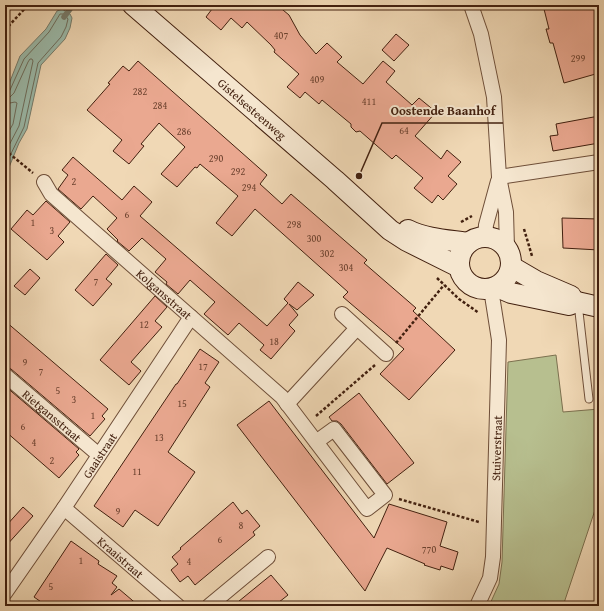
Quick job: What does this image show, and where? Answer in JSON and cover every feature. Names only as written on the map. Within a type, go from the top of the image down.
[{"type":"main road","name":"Gistelsesteenweg","points":[[133,5],[372,212],[390,230],[407,241],[459,267]]},
{"type":"main road","name":"Gistelsesteenweg","points":[[372,212],[413,233],[439,239],[476,240]]},
{"type":"main road","points":[[509,257],[509,275],[504,282],[494,288],[483,290],[474,287],[467,282],[459,267],[460,254],[476,240],[494,238],[501,242],[509,257],[536,281],[586,304]]},
{"type":"main road","points":[[494,288],[569,305],[586,304]]},
{"type":"street","points":[[472,5],[494,97],[499,177],[506,212],[509,257]]},
{"type":"street","points":[[499,177],[599,162]]},
{"type":"street","points":[[476,240],[486,225],[499,177]]},
{"type":"street","name":"Kolgansstraat","points":[[44,182],[51,194],[272,388],[287,404],[367,509],[385,495]]},
{"type":"street","name":"Stuiverstraat","points":[[477,606],[490,578],[494,557],[499,340],[494,288]]},
{"type":"street","points":[[342,314],[386,354]]},
{"type":"street","name":"Gaaistraat","points":[[5,593],[64,508],[191,317]]},
{"type":"street","points":[[287,404],[357,328]]},
{"type":"street","name":"Rietgansstraat","points":[[5,374],[99,455]]},
{"type":"street","points":[[316,442],[334,429],[385,495]]},
{"type":"street","name":"Kraaistraat","points":[[64,508],[178,606]]},
{"type":"street","points":[[209,606],[268,557]]},
{"type":"lane","points":[[586,304],[579,312],[589,399]]},
{"type":"path","points":[[5,30],[28,5]]},
{"type":"path","points":[[5,150],[21,163]]},
{"type":"path","points":[[456,224],[481,210],[491,211]]},
{"type":"path","points":[[506,212],[518,212],[533,257]]},
{"type":"path","points":[[385,495],[480,522],[495,521]]},
{"type":"green space","points":[[556,355],[563,412],[599,409],[599,498],[563,606],[489,606],[499,584],[502,562],[508,362]]},
{"type":"water","points":[[62,9],[70,14],[72,18],[70,28],[65,39],[41,65],[27,129],[19,143],[5,177],[5,94],[20,56],[46,29],[57,11]]},
{"type":"building","points":[[215,5],[277,5],[289,15],[300,35],[316,54],[327,43],[342,57],[337,62],[363,84],[383,61],[395,71],[386,82],[412,105],[419,98],[436,112],[415,136],[441,159],[447,150],[461,162],[448,176],[457,184],[443,200],[438,195],[432,203],[414,188],[423,178],[396,155],[392,159],[360,131],[356,132],[351,127],[351,124],[322,100],[319,104],[305,92],[300,98],[287,87],[299,74],[274,52],[275,50],[271,45],[247,22],[242,28],[231,18],[221,30],[206,17]]},
{"type":"building","points":[[543,5],[599,5],[599,73],[564,83],[553,43],[550,43],[546,29],[549,29]]},
{"type":"building","points":[[396,34],[409,45],[394,61],[382,50]]},
{"type":"building","points":[[138,61],[267,175],[260,184],[282,204],[291,194],[367,260],[364,263],[416,308],[413,311],[455,350],[409,400],[380,374],[404,349],[343,297],[348,292],[255,209],[232,236],[216,223],[238,196],[200,164],[197,168],[195,167],[177,187],[161,174],[185,147],[159,123],[141,144],[144,146],[129,164],[113,151],[122,140],[87,110],[110,84],[108,83],[123,66],[129,71]]},
{"type":"building","points":[[599,116],[599,143],[553,151],[550,136],[558,135],[556,124]]},
{"type":"building","points":[[73,157],[122,200],[134,186],[152,202],[140,216],[267,326],[288,303],[284,299],[298,282],[314,295],[297,310],[289,304],[298,315],[289,325],[295,331],[271,359],[260,350],[264,345],[239,323],[228,335],[204,314],[215,302],[190,280],[178,294],[166,284],[167,282],[155,272],[166,259],[142,238],[129,251],[117,241],[118,240],[107,229],[117,218],[93,196],[81,209],[58,189],[68,175],[62,170]]},
{"type":"building","points":[[46,201],[70,222],[58,236],[64,242],[47,260],[11,229],[27,210],[33,215]]},
{"type":"building","points":[[562,218],[599,219],[599,250],[563,248]]},
{"type":"building","points":[[106,254],[118,265],[106,279],[112,284],[93,306],[75,290]]},
{"type":"building","points":[[30,269],[40,278],[25,295],[14,286]]},
{"type":"building","points":[[155,296],[167,307],[155,321],[162,327],[131,362],[141,371],[129,385],[100,360]]},
{"type":"building","points":[[5,321],[108,409],[102,416],[105,419],[90,436],[11,369],[5,367]]},
{"type":"building","points":[[200,349],[219,362],[205,383],[210,387],[168,452],[195,472],[158,526],[135,510],[123,527],[94,506]]},
{"type":"building","points":[[5,386],[79,449],[76,452],[79,455],[59,478],[5,431]]},
{"type":"building","points":[[359,393],[414,463],[387,484],[341,424],[337,421],[332,421],[329,417]]},
{"type":"building","points":[[269,401],[374,538],[389,504],[447,522],[440,546],[458,552],[453,570],[441,566],[440,570],[424,565],[425,564],[387,548],[365,591],[237,425]]},
{"type":"building","points":[[233,502],[242,514],[247,510],[260,526],[253,532],[255,535],[195,585],[188,576],[180,582],[171,570],[178,564],[172,557],[181,549],[180,548]]},
{"type":"building","points":[[23,507],[33,516],[5,547],[5,527]]},
{"type":"building","points":[[71,541],[99,561],[98,564],[117,576],[112,583],[117,587],[111,595],[119,589],[139,606],[47,606],[34,597]]},
{"type":"building","points":[[271,575],[288,595],[274,606],[233,606]]},
{"type":"waterway","points":[[64,17],[73,5]]},
{"type":"place","name":"Oostende Baanhof","points":[[359,176]]}]
